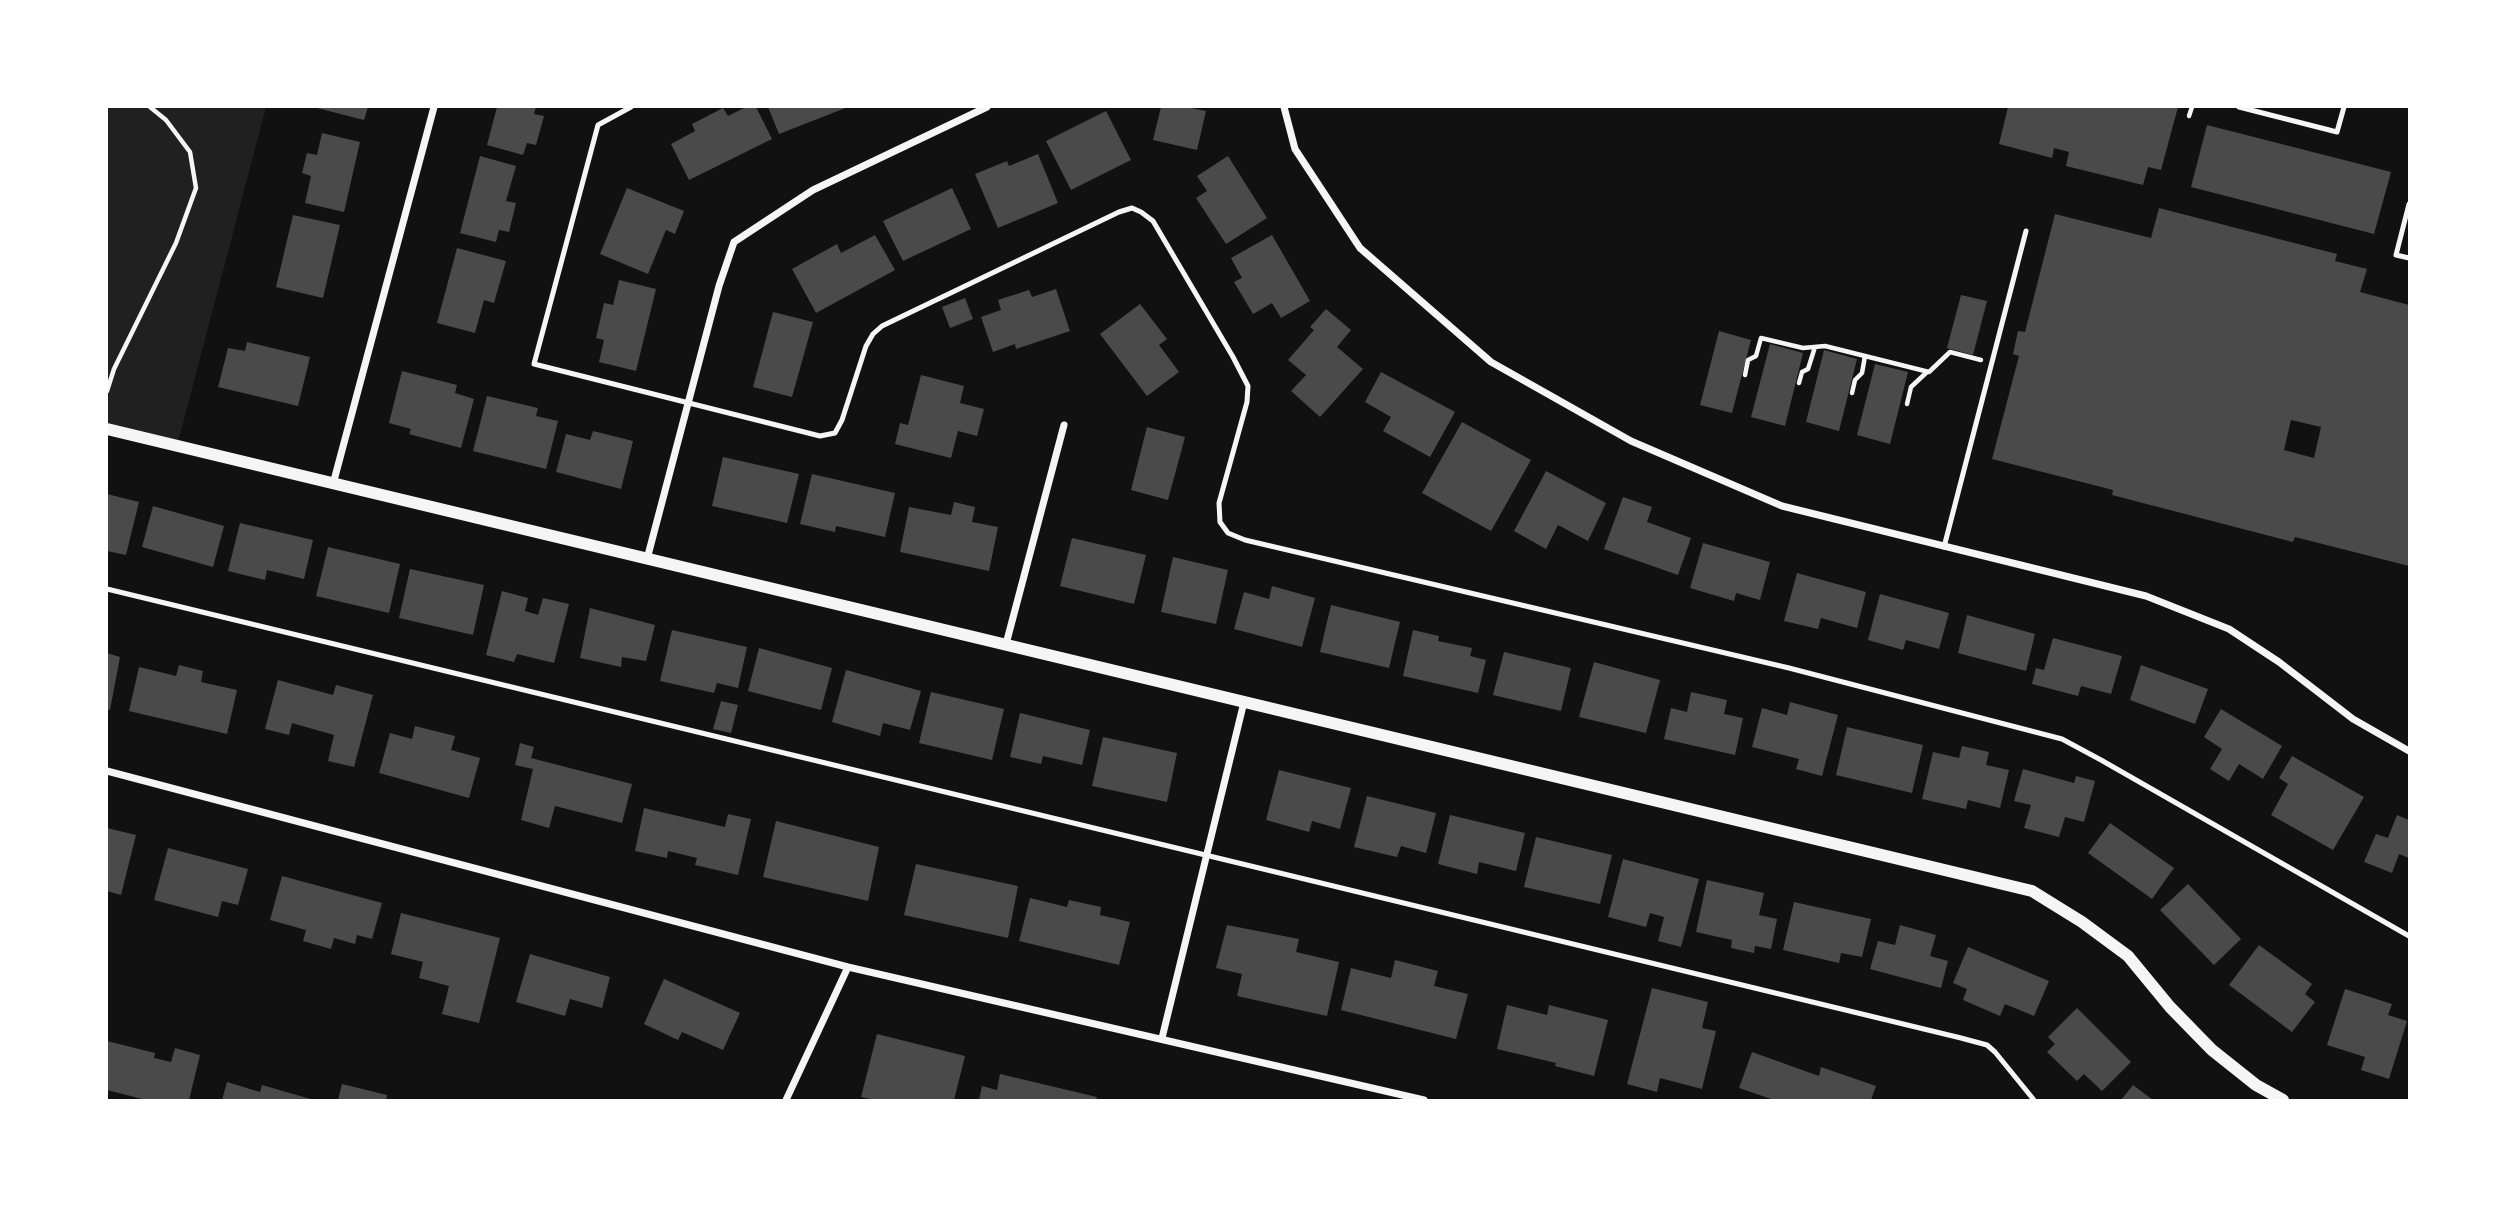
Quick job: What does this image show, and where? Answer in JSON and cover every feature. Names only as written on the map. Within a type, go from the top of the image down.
[{"type":"street","points":[[333,484],[434,107]]},
{"type":"street","points":[[647,559],[719,286],[734,242],[813,190],[987,107]]},
{"type":"street","points":[[1284,107],[1295,149],[1360,248],[1491,362],[1631,441],[1770,501],[2146,596],[2229,629],[2279,662],[2353,719],[2409,751]]},
{"type":"street","points":[[1006,644],[1064,425]]},
{"type":"street","points":[[107,429],[2032,891],[2129,956],[2170,1007],[2212,1050],[2256,1085],[2283,1100]]},
{"type":"street","points":[[1162,1038],[1244,702]]},
{"type":"street","points":[[107,771],[848,967],[1424,1100]]},
{"type":"street","points":[[786,1100],[848,967]]},
{"type":"lane","points":[[631,107],[598,125],[534,364],[820,436],[835,433],[842,420],[866,346],[882,326],[1132,208],[1153,221],[1248,386],[1247,402],[1219,503],[1220,522],[1228,533],[1245,540],[1789,668],[2062,739],[2409,936]]},
{"type":"lane","points":[[2239,107],[2337,132],[2344,107]]},
{"type":"lane","points":[[2409,204],[2396,254],[2409,258]]},
{"type":"lane","points":[[1944,547],[2026,232]]},
{"type":"lane","points":[[107,589],[1987,1045],[1996,1052],[2034,1100]]},
{"type":"path","points":[[107,390],[114,369],[171,254],[196,188],[190,152],[166,120],[150,107]]},
{"type":"path","points":[[2189,116],[2192,107]]},
{"type":"path","points":[[1745,374],[1748,360],[1756,356],[1761,338],[1803,348],[1825,346],[1927,372]]},
{"type":"path","points":[[1799,383],[1802,372],[1808,369],[1815,347]]},
{"type":"path","points":[[1907,404],[1911,387],[1950,352],[1992,363]]},
{"type":"path","points":[[1852,393],[1855,380],[1862,373],[1865,356]]},
{"type":"shaded area","points":[[107,107],[266,107],[177,446],[107,429]]},
{"type":"building","points":[[313,107],[368,107],[364,120]]},
{"type":"building","points":[[497,107],[536,107],[534,114],[544,116],[536,145],[527,143],[523,155],[487,145]]},
{"type":"building","points":[[746,107],[756,107],[772,139],[689,180],[671,144],[695,131],[692,124],[723,108],[728,116]]},
{"type":"building","points":[[768,107],[848,107],[779,134]]},
{"type":"building","points":[[1161,107],[1186,107],[1206,111],[1197,150],[1153,140]]},
{"type":"building","points":[[2008,107],[2178,107],[2161,170],[2148,167],[2143,185],[2066,166],[2069,152],[2054,148],[2052,158],[1999,144]]},
{"type":"building","points":[[1106,111],[1131,160],[1071,190],[1046,141]]},
{"type":"building","points":[[2207,125],[2391,172],[2374,234],[2191,187]]},
{"type":"building","points":[[322,133],[360,142],[344,212],[305,203],[311,176],[302,173],[307,153],[317,155]]},
{"type":"building","points":[[1038,154],[1058,203],[998,228],[975,174],[1007,161],[1009,166]]},
{"type":"building","points":[[480,156],[516,166],[506,201],[516,203],[509,232],[499,230],[496,242],[460,233]]},
{"type":"building","points":[[1228,156],[1267,218],[1226,244],[1196,198],[1207,191],[1197,176]]},
{"type":"building","points":[[627,188],[684,211],[675,234],[666,230],[648,274],[600,254]]},
{"type":"building","points":[[952,188],[971,229],[903,261],[883,221]]},
{"type":"building","points":[[2159,208],[2337,254],[2335,261],[2367,269],[2360,292],[2409,305],[2409,566],[2295,537],[2293,542],[2112,495],[2113,490],[1992,459],[2019,356],[2013,354],[2018,331],[2025,332],[2055,214],[2151,238]],"holes":[[[2291,420],[2321,427],[2314,458],[2284,450]]]},
{"type":"building","points":[[293,215],[340,225],[323,298],[276,287]]},
{"type":"building","points":[[875,235],[895,270],[816,313],[792,269],[837,244],[841,253]]},
{"type":"building","points":[[1272,235],[1310,301],[1281,318],[1272,303],[1253,314],[1234,282],[1242,278],[1231,258]]},
{"type":"building","points":[[457,248],[506,261],[494,303],[484,300],[475,333],[437,323]]},
{"type":"building","points":[[619,280],[656,289],[636,371],[599,362],[604,340],[596,338],[604,303],[613,305]]},
{"type":"building","points":[[1056,289],[1070,331],[1016,349],[1015,344],[993,352],[981,317],[1001,310],[998,300],[1029,290],[1032,297]]},
{"type":"building","points":[[1961,295],[1987,301],[1973,355],[1947,348]]},
{"type":"building","points":[[965,298],[973,319],[950,328],[942,307]]},
{"type":"building","points":[[1140,304],[1167,339],[1159,345],[1179,372],[1147,396],[1100,334]]},
{"type":"building","points":[[1326,309],[1351,330],[1337,347],[1363,369],[1320,417],[1291,391],[1306,375],[1288,360],[1314,330],[1310,327]]},
{"type":"building","points":[[773,312],[813,322],[792,397],[753,387]]},
{"type":"building","points":[[1719,331],[1751,340],[1732,413],[1700,405]]},
{"type":"building","points":[[247,342],[310,357],[298,406],[218,387],[228,348],[245,351]]},
{"type":"building","points":[[1770,344],[1803,353],[1785,426],[1751,417]]},
{"type":"building","points":[[1824,350],[1857,359],[1839,431],[1806,422]]},
{"type":"building","points":[[1875,364],[1908,372],[1890,444],[1857,435]]},
{"type":"building","points":[[402,371],[457,385],[455,393],[474,399],[461,448],[409,434],[411,429],[389,423]]},
{"type":"building","points":[[1381,372],[1455,412],[1430,457],[1383,431],[1391,417],[1365,402]]},
{"type":"building","points":[[921,375],[964,386],[960,403],[984,409],[977,436],[958,431],[951,458],[895,444],[900,423],[908,425]]},
{"type":"building","points":[[487,396],[538,408],[536,416],[558,421],[546,469],[473,451]]},
{"type":"building","points":[[1462,422],[1531,460],[1491,531],[1422,493]]},
{"type":"building","points":[[1147,427],[1185,437],[1168,500],[1131,490]]},
{"type":"building","points":[[593,431],[633,441],[621,489],[556,472],[566,434],[590,440]]},
{"type":"building","points":[[723,457],[799,474],[787,523],[712,506]]},
{"type":"building","points":[[1546,471],[1606,503],[1588,541],[1558,525],[1546,549],[1514,531]]},
{"type":"building","points":[[812,474],[895,493],[885,537],[836,526],[835,532],[800,524]]},
{"type":"building","points":[[107,494],[139,502],[126,555],[107,551]]},
{"type":"building","points":[[1623,497],[1652,507],[1647,522],[1691,538],[1678,575],[1604,549]]},
{"type":"building","points":[[954,502],[975,507],[972,522],[998,527],[989,571],[900,552],[909,507],[951,515]]},
{"type":"building","points":[[153,506],[224,526],[213,567],[142,547]]},
{"type":"building","points":[[240,523],[313,540],[304,579],[267,570],[265,580],[228,571]]},
{"type":"building","points":[[1072,538],[1146,555],[1134,604],[1060,586]]},
{"type":"building","points":[[1703,543],[1770,562],[1760,600],[1736,593],[1734,601],[1690,588]]},
{"type":"building","points":[[328,547],[400,564],[389,613],[316,596]]},
{"type":"building","points":[[1173,557],[1228,570],[1216,624],[1161,612]]},
{"type":"building","points":[[410,569],[484,585],[473,635],[399,618]]},
{"type":"building","points":[[1797,573],[1866,592],[1857,628],[1821,618],[1818,629],[1784,621]]},
{"type":"building","points":[[1272,586],[1315,598],[1302,647],[1234,629],[1244,592],[1269,599]]},
{"type":"building","points":[[502,591],[528,598],[525,611],[538,615],[543,598],[569,604],[554,663],[517,654],[514,662],[486,655]]},
{"type":"building","points":[[1880,594],[1949,613],[1939,649],[1906,640],[1903,650],[1868,640]]},
{"type":"building","points":[[1331,605],[1400,622],[1389,668],[1320,652]]},
{"type":"building","points":[[590,608],[655,625],[646,661],[622,657],[621,667],[580,658]]},
{"type":"building","points":[[1967,615],[2035,634],[2026,671],[1958,653]]},
{"type":"building","points":[[672,630],[747,647],[738,688],[717,683],[714,693],[660,681]]},
{"type":"building","points":[[1413,630],[1439,636],[1438,641],[1472,648],[1470,656],[1486,660],[1478,693],[1403,676]]},
{"type":"building","points":[[2053,638],[2122,656],[2111,694],[2081,686],[2078,696],[2032,684],[2036,668],[2044,670]]},
{"type":"building","points":[[759,648],[832,668],[821,710],[748,691]]},
{"type":"building","points":[[1504,652],[1571,668],[1561,711],[1493,695]]},
{"type":"building","points":[[107,653],[120,657],[110,710],[107,709]]},
{"type":"building","points":[[1594,662],[1660,680],[1646,733],[1579,717]]},
{"type":"building","points":[[179,665],[203,671],[201,682],[237,690],[227,734],[129,711],[139,667],[176,676]]},
{"type":"building","points":[[2141,665],[2208,689],[2195,724],[2130,700]]},
{"type":"building","points":[[846,670],[921,691],[910,730],[883,723],[880,736],[832,722]]},
{"type":"building","points":[[278,680],[333,695],[336,685],[373,695],[354,767],[328,761],[334,735],[292,723],[289,735],[265,729]]},
{"type":"building","points":[[931,692],[1004,709],[992,760],[919,743]]},
{"type":"building","points":[[1691,692],[1727,700],[1724,714],[1743,718],[1735,755],[1664,739],[1671,708],[1687,712]]},
{"type":"building","points":[[721,701],[738,705],[731,733],[713,729]]},
{"type":"building","points":[[1790,702],[1838,715],[1822,776],[1796,769],[1799,759],[1752,747],[1762,708],[1787,715]]},
{"type":"building","points":[[2221,709],[2282,746],[2263,779],[2239,764],[2229,781],[2210,769],[2222,749],[2204,737]]},
{"type":"building","points":[[1020,713],[1090,730],[1082,765],[1043,756],[1041,764],[1010,757]]},
{"type":"building","points":[[415,726],[455,736],[451,750],[480,758],[469,798],[379,773],[390,733],[412,739]]},
{"type":"building","points":[[1847,727],[1923,745],[1912,793],[1836,775]]},
{"type":"building","points":[[1103,737],[1177,753],[1167,802],[1092,786]]},
{"type":"building","points":[[520,743],[534,747],[531,758],[632,784],[622,823],[555,806],[549,828],[521,820],[533,769],[515,765]]},
{"type":"building","points":[[1962,746],[1989,752],[1986,765],[2009,770],[2000,808],[1968,800],[1966,809],[1922,799],[1933,752],[1959,758]]},
{"type":"building","points":[[2292,756],[2364,797],[2333,850],[2271,815],[2288,784],[2279,778]]},
{"type":"building","points":[[2023,769],[2074,783],[2076,776],[2095,781],[2084,822],[2065,817],[2059,837],[2024,828],[2031,805],[2014,801]]},
{"type":"building","points":[[1279,770],[1351,788],[1340,829],[1312,821],[1309,832],[1266,820]]},
{"type":"building","points":[[1367,796],[1436,813],[1426,853],[1401,846],[1397,857],[1354,847]]},
{"type":"building","points":[[644,808],[725,827],[728,814],[751,819],[738,875],[695,865],[697,858],[668,851],[667,858],[635,851]]},
{"type":"building","points":[[1450,815],[1525,833],[1516,871],[1479,862],[1477,874],[1438,864]]},
{"type":"building","points":[[2397,815],[2409,820],[2409,858],[2399,854],[2392,873],[2364,862],[2376,834],[2388,838]]},
{"type":"building","points":[[776,821],[879,847],[868,901],[763,877]]},
{"type":"building","points":[[2110,823],[2174,868],[2152,899],[2088,853]]},
{"type":"building","points":[[107,828],[136,835],[121,895],[107,891]]},
{"type":"building","points":[[1536,837],[1612,855],[1600,904],[1524,887]]},
{"type":"building","points":[[168,848],[248,869],[238,905],[222,901],[218,917],[154,900]]},
{"type":"building","points":[[1623,859],[1699,879],[1681,947],[1658,941],[1664,917],[1650,913],[1646,927],[1608,917]]},
{"type":"building","points":[[916,864],[1018,886],[1008,938],[904,915]]},
{"type":"building","points":[[282,876],[382,903],[372,939],[357,935],[355,944],[334,938],[331,949],[303,941],[306,930],[270,920]]},
{"type":"building","points":[[1707,880],[1764,893],[1759,915],[1777,919],[1771,949],[1755,946],[1754,953],[1731,948],[1732,940],[1696,932]]},
{"type":"building","points":[[2188,884],[2241,939],[2214,965],[2160,910]]},
{"type":"building","points":[[1030,898],[1067,907],[1069,900],[1101,907],[1100,915],[1130,922],[1119,965],[1019,941]]},
{"type":"building","points":[[1794,902],[1871,919],[1862,957],[1841,953],[1839,963],[1783,950]]},
{"type":"building","points":[[401,913],[500,938],[479,1023],[442,1014],[449,986],[419,978],[423,962],[391,954]]},
{"type":"building","points":[[1227,925],[1299,939],[1296,952],[1339,962],[1327,1016],[1237,996],[1242,974],[1216,968]]},
{"type":"building","points":[[1900,925],[1936,935],[1930,956],[1948,961],[1941,988],[1870,969],[1878,941],[1895,945]]},
{"type":"building","points":[[2259,945],[2312,984],[2305,994],[2315,1002],[2292,1032],[2229,985]]},
{"type":"building","points":[[1968,947],[2049,981],[2034,1016],[2005,1004],[2000,1016],[1963,1000],[1967,989],[1953,983]]},
{"type":"building","points":[[530,954],[610,977],[602,1008],[570,999],[565,1016],[516,1002]]},
{"type":"building","points":[[1395,960],[1438,971],[1434,986],[1468,994],[1456,1039],[1341,1010],[1351,968],[1391,978]]},
{"type":"building","points":[[664,979],[740,1013],[723,1050],[682,1032],[678,1040],[644,1024]]},
{"type":"building","points":[[1652,988],[1708,1002],[1702,1028],[1716,1031],[1702,1089],[1660,1078],[1657,1092],[1627,1084]]},
{"type":"building","points":[[2345,989],[2392,1004],[2388,1015],[2407,1021],[2389,1079],[2361,1070],[2365,1057],[2327,1045]]},
{"type":"building","points":[[1507,1005],[1547,1015],[1549,1005],[1608,1020],[1594,1076],[1555,1066],[1556,1063],[1497,1049]]},
{"type":"building","points":[[2077,1008],[2131,1062],[2102,1091],[2084,1074],[2077,1081],[2047,1052],[2055,1044],[2048,1037]]},
{"type":"building","points":[[877,1034],[965,1056],[954,1100],[875,1100],[861,1097]]},
{"type":"building","points":[[107,1041],[155,1053],[154,1058],[171,1062],[175,1048],[200,1055],[189,1100],[146,1100],[107,1090]]},
{"type":"building","points":[[1752,1052],[1819,1076],[1821,1067],[1876,1086],[1871,1100],[1774,1100],[1739,1088]]},
{"type":"building","points":[[1000,1074],[1097,1097],[1096,1100],[979,1100],[982,1086],[997,1090]]},
{"type":"building","points":[[227,1082],[260,1092],[262,1085],[314,1100],[222,1100]]},
{"type":"building","points":[[342,1084],[387,1095],[386,1100],[338,1100]]},
{"type":"building","points":[[2133,1085],[2153,1100],[2121,1100]]}]
